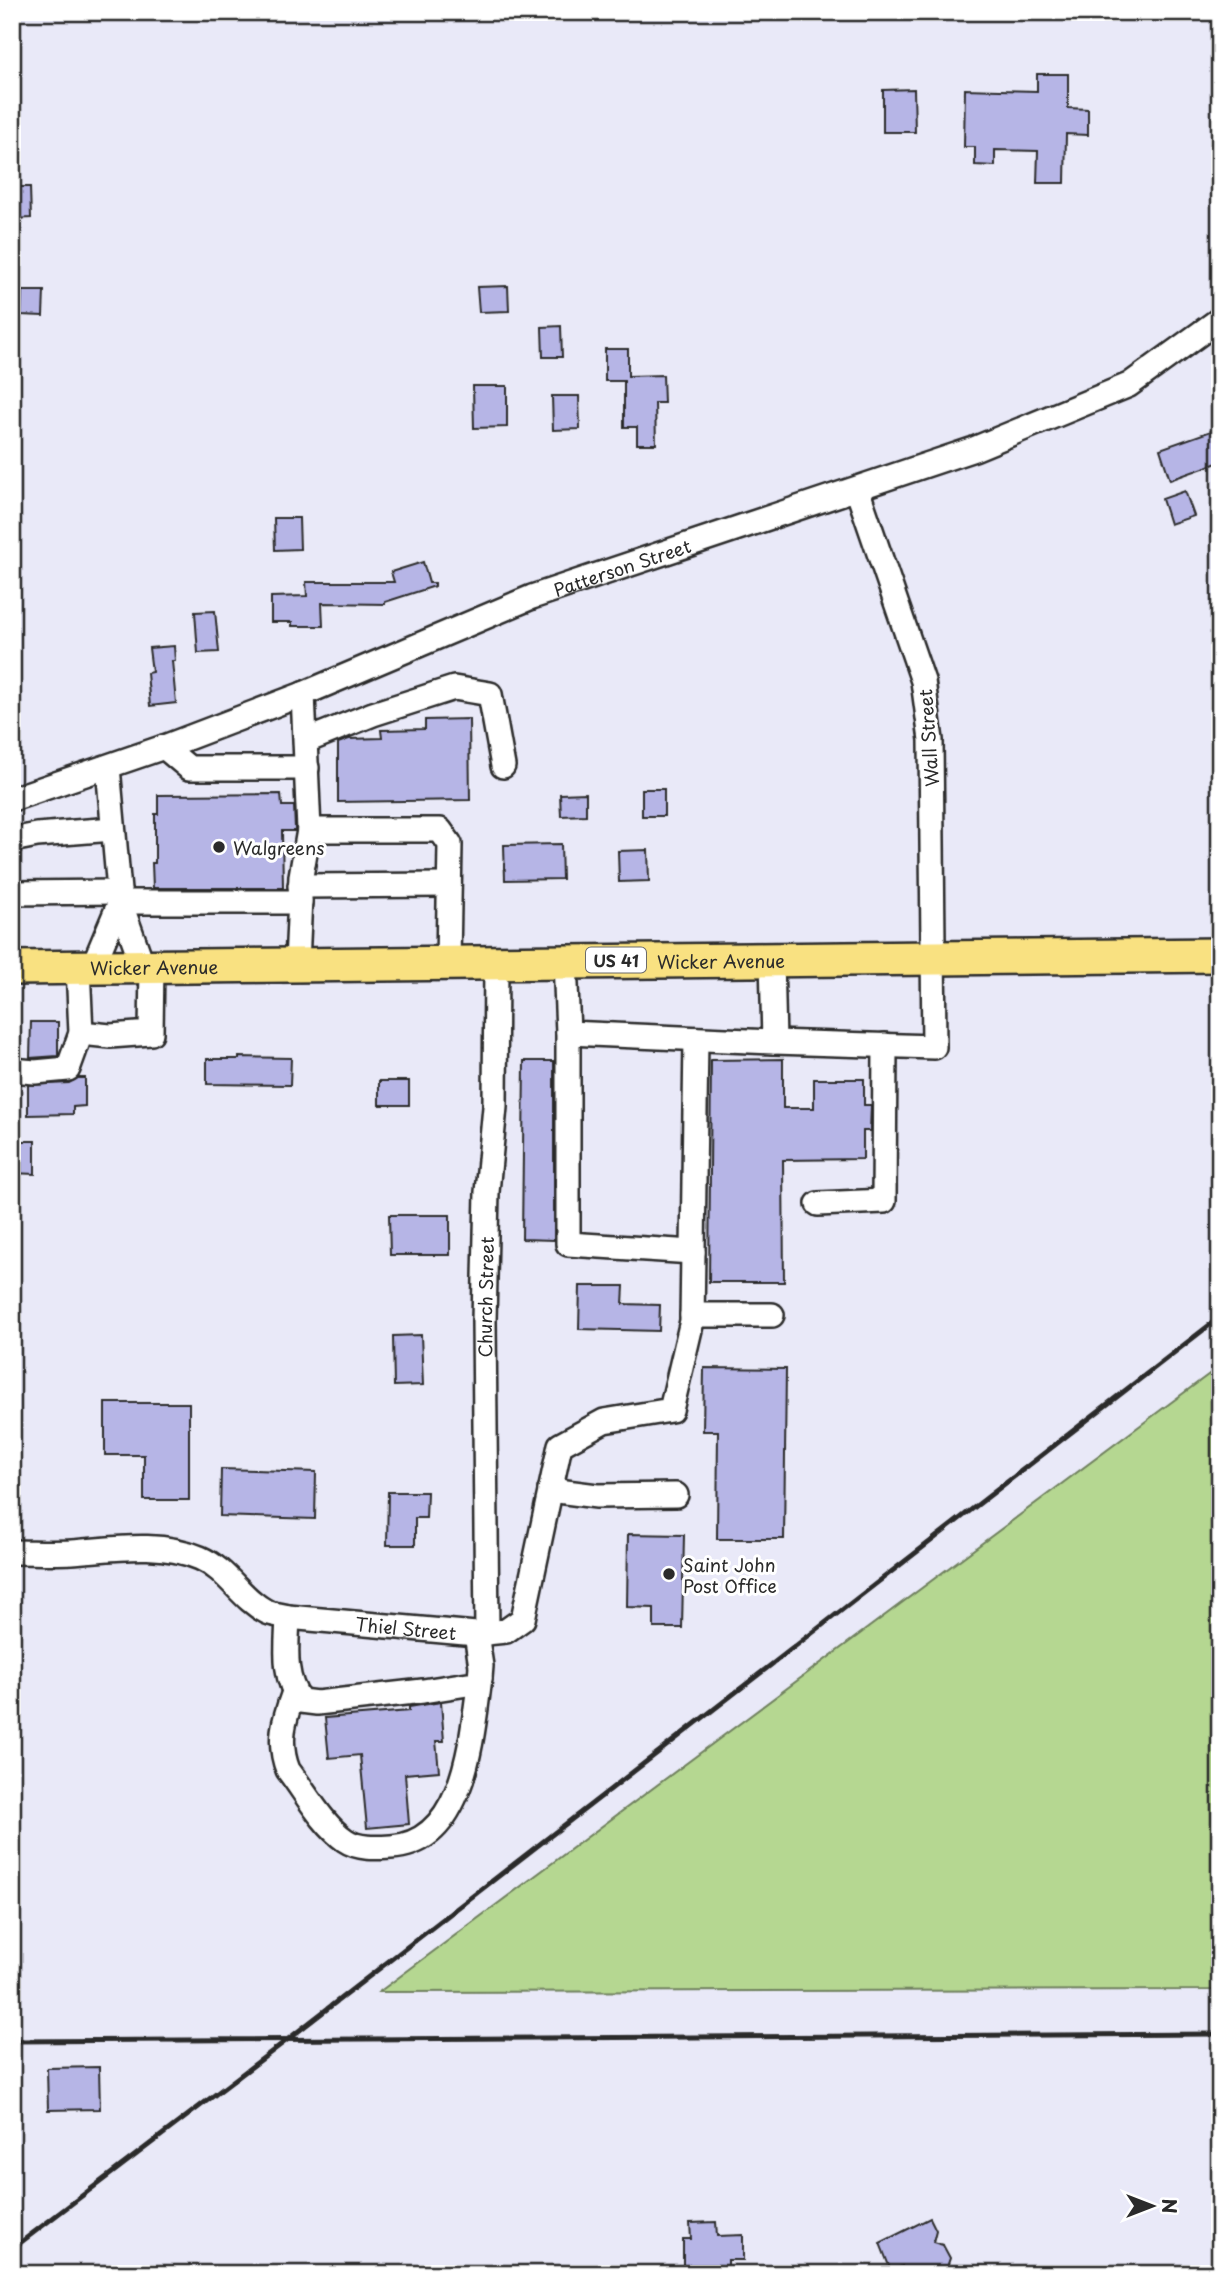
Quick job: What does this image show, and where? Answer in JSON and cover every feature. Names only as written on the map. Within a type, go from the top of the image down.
[{"type":"highway","name":"Wicker Avenue","points":[[12,968],[1220,955]]},
{"type":"street","name":"Patterson Street","points":[[12,799],[164,747],[303,694],[532,597],[974,449],[1129,385],[1220,319]]},
{"type":"street","name":"Wall Street","points":[[857,489],[923,681],[931,740],[934,1047],[885,1045]]},
{"type":"street","points":[[306,741],[373,714],[454,688],[490,694],[503,766]]},
{"type":"street","points":[[298,963],[300,894],[309,830],[303,694]]},
{"type":"street","points":[[164,747],[189,768],[307,768]]},
{"type":"street","points":[[81,1034],[150,1033],[148,966],[120,897],[107,767]]},
{"type":"street","points":[[12,840],[37,835],[113,829]]},
{"type":"street","points":[[309,830],[440,830],[450,844],[448,962]]},
{"type":"street","points":[[12,893],[120,897],[300,894],[449,885]]},
{"type":"street","points":[[12,1070],[35,1072],[68,1069],[81,1034],[85,967],[120,897]]},
{"type":"street","points":[[772,958],[774,1042]]},
{"type":"street","points":[[565,960],[568,1033],[568,1244],[693,1252]]},
{"type":"street","name":"Church Street","points":[[294,1692],[282,1725],[284,1760],[288,1770],[329,1827],[347,1841],[372,1849],[399,1847],[425,1836],[446,1816],[456,1797],[470,1747],[473,1681],[482,1634],[484,1321],[487,1192],[495,1107],[496,961]]},
{"type":"street","points":[[568,1033],[885,1045],[884,1201],[818,1204]]},
{"type":"street","points":[[696,1039],[692,1315],[772,1315]]},
{"type":"street","name":"Thiel Street","points":[[12,1552],[69,1552],[157,1546],[203,1559],[229,1576],[249,1598],[268,1612],[288,1617],[482,1634],[506,1631],[523,1619],[560,1445],[604,1421],[671,1410],[692,1315]]},
{"type":"street","points":[[550,1490],[597,1496],[676,1495]]},
{"type":"street","points":[[288,1617],[286,1660],[294,1692],[302,1701],[317,1703],[473,1681]]},
{"type":"green space","points":[[1220,1366],[1220,1990],[379,1992]]},
{"type":"building","points":[[1037,74],[1068,74],[1068,108],[1088,109],[1088,135],[1066,134],[1065,183],[1037,183],[1038,151],[995,150],[995,166],[975,165],[975,147],[964,147],[965,89],[1037,91]]},
{"type":"building","points":[[914,89],[915,132],[883,132],[883,90]]},
{"type":"building","points":[[12,187],[30,187],[31,218],[12,219]]},
{"type":"building","points":[[508,286],[509,311],[479,312],[477,287]]},
{"type":"building","points":[[22,291],[44,291],[43,316],[21,315]]},
{"type":"building","points":[[561,326],[562,357],[543,357],[542,327]]},
{"type":"building","points":[[605,349],[628,349],[628,376],[663,375],[664,403],[655,403],[656,444],[637,444],[637,427],[624,427],[624,381],[605,381]]},
{"type":"building","points":[[473,386],[507,386],[507,427],[474,428]]},
{"type":"building","points":[[552,396],[579,396],[580,429],[553,430]]},
{"type":"building","points":[[1214,430],[1220,447],[1220,462],[1170,480],[1160,449]]},
{"type":"building","points":[[1185,491],[1194,516],[1170,524],[1162,499]]},
{"type":"building","points":[[274,518],[299,518],[300,549],[275,550]]},
{"type":"building","points":[[423,562],[429,583],[435,583],[435,586],[385,604],[322,603],[323,626],[292,626],[292,622],[271,622],[271,597],[307,596],[306,582],[394,582],[391,572]]},
{"type":"building","points":[[215,611],[219,652],[198,653],[195,612]]},
{"type":"building","points":[[174,646],[175,661],[172,661],[176,703],[150,706],[147,673],[152,672],[149,648]]},
{"type":"building","points":[[469,719],[470,800],[338,802],[338,743],[349,739],[382,738],[381,730],[425,729],[425,720]]},
{"type":"building","points":[[642,789],[664,789],[664,816],[642,816]]},
{"type":"building","points":[[586,793],[586,815],[561,816],[560,794]]},
{"type":"building","name":"Walgreens","points":[[281,794],[282,806],[294,806],[295,829],[282,831],[283,888],[153,888],[152,863],[155,863],[155,814],[158,814],[158,795]]},
{"type":"building","points":[[561,844],[562,879],[505,880],[504,845]]},
{"type":"building","points":[[648,850],[649,881],[619,882],[618,851]]},
{"type":"building","points":[[31,1022],[58,1022],[58,1056],[30,1058]]},
{"type":"building","points":[[291,1058],[290,1085],[207,1084],[207,1059]]},
{"type":"building","points":[[783,1059],[783,1108],[814,1108],[814,1079],[864,1079],[864,1105],[871,1105],[870,1131],[863,1131],[863,1159],[783,1160],[784,1282],[709,1282],[711,1060]]},
{"type":"building","points":[[524,1061],[554,1061],[554,1240],[522,1239]]},
{"type":"building","points":[[85,1078],[85,1106],[73,1107],[73,1114],[28,1115],[28,1085],[69,1083]]},
{"type":"building","points":[[379,1081],[409,1081],[409,1105],[379,1105]]},
{"type":"building","points":[[12,1141],[35,1141],[35,1174],[12,1173]]},
{"type":"building","points":[[389,1215],[450,1215],[450,1255],[390,1255]]},
{"type":"building","points":[[580,1286],[624,1286],[623,1304],[660,1305],[659,1331],[579,1329]]},
{"type":"building","points":[[421,1335],[423,1385],[394,1386],[393,1336]]},
{"type":"building","points":[[704,1368],[786,1369],[784,1539],[717,1539],[718,1431],[703,1431]]},
{"type":"building","points":[[105,1403],[189,1403],[189,1500],[144,1500],[144,1455],[105,1455]]},
{"type":"building","points":[[221,1469],[316,1472],[315,1519],[220,1516]]},
{"type":"building","points":[[388,1492],[427,1492],[426,1518],[415,1518],[415,1545],[387,1545]]},
{"type":"building","points":[[628,1534],[684,1535],[682,1628],[654,1628],[654,1608],[627,1607]]},
{"type":"building","points":[[441,1702],[444,1741],[436,1741],[439,1771],[405,1774],[409,1824],[367,1828],[360,1755],[329,1758],[325,1718],[409,1711],[409,1707]]},
{"type":"building","points":[[99,2067],[100,2109],[48,2110],[47,2068]]},
{"type":"building","points":[[930,2218],[936,2230],[933,2242],[943,2245],[950,2258],[948,2264],[953,2274],[906,2274],[902,2266],[891,2271],[880,2243]]},
{"type":"building","points":[[716,2222],[717,2236],[743,2235],[743,2260],[728,2260],[728,2274],[683,2274],[683,2239],[691,2239],[690,2223]]},
{"type":"railway","points":[[12,2249],[287,2040],[1220,1317]]},
{"type":"railway","points":[[12,2041],[1220,2034]]},
{"type":"place","name":"Walgreens","points":[[219,847]]},
{"type":"place","name":"Saint John Post Office","points":[[669,1574]]}]
